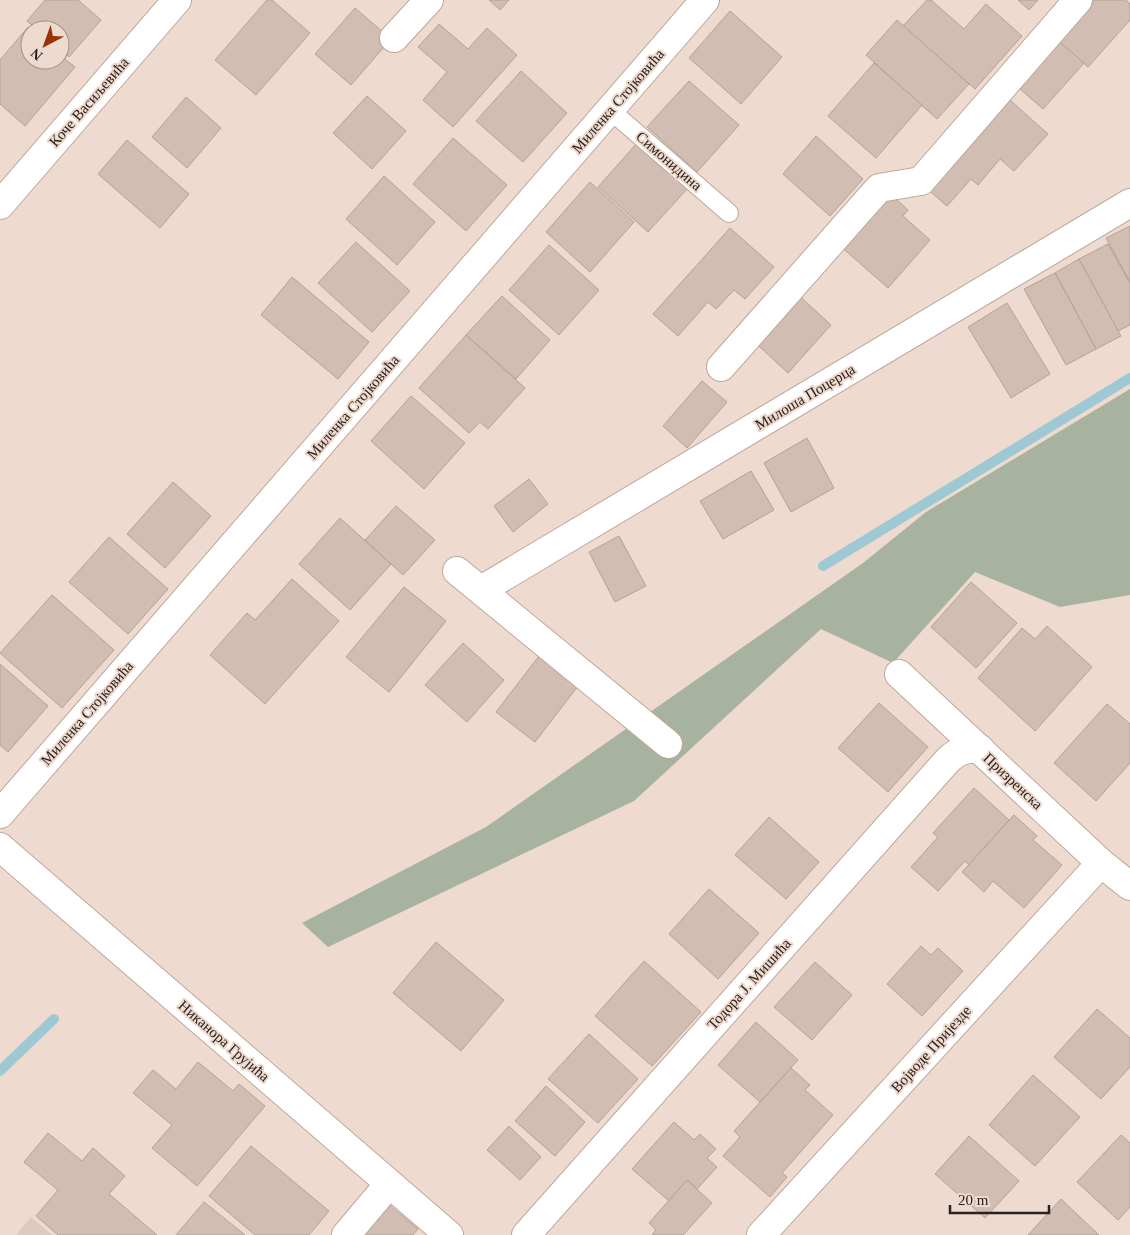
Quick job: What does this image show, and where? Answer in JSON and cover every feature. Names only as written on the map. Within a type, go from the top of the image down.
[{"type":"street","name":"Коче Васиљевића","points":[[0,205],[177,0]]},
{"type":"street","points":[[394,38],[429,0]]},
{"type":"street","name":"Миленка Стојковића","points":[[0,814],[705,0]]},
{"type":"street","points":[[721,367],[879,188],[921,181],[1078,0]]},
{"type":"street","name":"Милоша Поцерца","points":[[481,590],[1130,203]]},
{"type":"street","points":[[457,571],[668,744]]},
{"type":"street","name":"Призренска","points":[[898,674],[1101,863],[1130,886]]},
{"type":"street","name":"Тодора Ј. Мишића","points":[[526,1235],[948,760],[956,752],[967,748],[980,749]]},
{"type":"street","name":"Никанора Грујића","points":[[0,847],[449,1235]]},
{"type":"street","name":"Војводе Пријезде","points":[[761,1235],[1101,863]]},
{"type":"street","points":[[346,1235],[389,1184]]},
{"type":"lane","name":"Симонидина","points":[[610,110],[729,212]]},
{"type":"shaded area","points":[[31,1217],[52,1235],[16,1235]]},
{"type":"green space","points":[[1130,389],[1130,595],[1060,607],[975,572],[893,663],[821,629],[634,801],[328,947],[302,923],[486,827],[863,563],[926,512]]},
{"type":"building","points":[[45,0],[78,0],[101,20],[70,56],[70,20],[28,20]]},
{"type":"building","points":[[267,0],[272,0],[310,33],[256,95],[215,60]]},
{"type":"building","points":[[489,0],[509,0],[500,10]]},
{"type":"building","points":[[927,0],[931,0],[964,29],[986,4],[1022,36],[975,89],[903,26]]},
{"type":"building","points":[[1018,0],[1038,0],[1029,10]]},
{"type":"building","points":[[1087,0],[1126,0],[1130,4],[1130,20],[1088,67],[1054,37]]},
{"type":"building","points":[[355,8],[391,39],[351,85],[315,54]]},
{"type":"building","points":[[730,11],[782,57],[741,104],[689,58]]},
{"type":"building","points":[[897,20],[969,84],[937,119],[866,55]]},
{"type":"building","points":[[439,24],[468,49],[487,28],[517,55],[453,127],[423,100],[447,72],[418,47]]},
{"type":"building","points":[[20,36],[20,70],[70,70],[70,63],[75,67],[25,126],[0,104],[0,60]]},
{"type":"building","points":[[1060,42],[1084,63],[1043,109],[1019,88]]},
{"type":"building","points":[[874,63],[922,105],[876,158],[828,116]]},
{"type":"building","points":[[521,71],[567,113],[523,162],[476,121]]},
{"type":"building","points":[[689,81],[739,125],[697,172],[647,127]]},
{"type":"building","points":[[1002,93],[1048,134],[1014,171],[1000,159],[978,185],[971,179],[947,206],[924,186]]},
{"type":"building","points":[[367,96],[406,131],[372,169],[333,133]]},
{"type":"building","points":[[186,97],[221,128],[187,168],[152,137]]},
{"type":"building","points":[[816,136],[863,179],[830,216],[783,174]]},
{"type":"building","points":[[453,138],[507,185],[466,231],[413,184]]},
{"type":"building","points":[[127,140],[189,194],[160,228],[98,174]]},
{"type":"building","points":[[637,143],[688,188],[648,232],[598,187]]},
{"type":"building","points":[[384,176],[435,222],[397,265],[346,219]]},
{"type":"building","points":[[590,182],[634,222],[590,272],[546,232]]},
{"type":"building","points":[[886,190],[908,210],[903,216],[930,240],[888,288],[838,244]]},
{"type":"building","points":[[1130,226],[1130,282],[1106,238]]},
{"type":"building","points":[[730,228],[774,267],[745,299],[734,290],[716,309],[708,302],[678,336],[653,314]]},
{"type":"building","points":[[356,242],[410,291],[372,332],[318,283]]},
{"type":"building","points":[[1108,244],[1130,283],[1130,325],[1118,331],[1079,259]]},
{"type":"building","points":[[549,245],[599,290],[559,335],[509,290]]},
{"type":"building","points":[[1079,259],[1121,336],[1096,349],[1055,273]]},
{"type":"building","points":[[1055,273],[1096,349],[1066,365],[1024,289]]},
{"type":"building","points":[[292,277],[369,342],[338,379],[261,315]]},
{"type":"building","points":[[793,290],[831,325],[788,373],[750,338]]},
{"type":"building","points":[[502,296],[550,340],[516,379],[466,335]]},
{"type":"building","points":[[1007,303],[1050,374],[1011,398],[968,327]]},
{"type":"building","points":[[466,335],[525,388],[488,429],[480,422],[469,433],[419,388]]},
{"type":"building","points":[[702,381],[727,402],[687,448],[663,426]]},
{"type":"building","points":[[411,396],[465,443],[424,489],[371,441]]},
{"type":"building","points":[[807,438],[834,488],[791,512],[764,463]]},
{"type":"building","points":[[751,471],[774,510],[723,539],[700,501]]},
{"type":"building","points":[[529,479],[548,504],[513,532],[494,506]]},
{"type":"building","points":[[173,482],[211,516],[165,568],[127,534]]},
{"type":"building","points":[[396,506],[435,540],[403,575],[365,540]]},
{"type":"building","points":[[340,518],[391,564],[350,610],[299,564]]},
{"type":"building","points":[[619,536],[646,586],[615,602],[589,552]]},
{"type":"building","points":[[109,537],[168,589],[128,634],[69,582]]},
{"type":"building","points":[[292,579],[339,621],[265,704],[210,655],[247,613],[255,620]]},
{"type":"building","points":[[971,582],[1017,623],[976,668],[931,627]]},
{"type":"building","points":[[404,587],[446,621],[389,692],[346,657]]},
{"type":"building","points":[[52,595],[114,650],[62,708],[0,653]]},
{"type":"building","points":[[1047,626],[1092,667],[1035,731],[978,678],[1022,628],[1035,639]]},
{"type":"building","points":[[463,643],[504,680],[467,722],[425,685]]},
{"type":"building","points":[[539,656],[578,686],[535,742],[496,712]]},
{"type":"building","points":[[0,664],[48,706],[8,752],[0,745]]},
{"type":"building","points":[[879,703],[928,747],[888,792],[838,748]]},
{"type":"building","points":[[1107,704],[1130,724],[1130,763],[1096,801],[1054,763]]},
{"type":"building","points":[[974,788],[1009,820],[969,865],[965,861],[938,891],[911,867],[938,837],[933,833]]},
{"type":"building","points":[[1014,815],[1037,836],[1033,840],[1062,865],[1024,908],[993,881],[984,892],[962,872]]},
{"type":"building","points":[[769,817],[819,862],[786,899],[735,855]]},
{"type":"building","points":[[709,889],[759,933],[718,979],[669,934]]},
{"type":"building","points":[[436,942],[504,1000],[461,1051],[393,993]]},
{"type":"building","points":[[921,946],[931,955],[938,948],[963,971],[922,1016],[887,984]]},
{"type":"building","points":[[644,961],[701,1012],[652,1066],[595,1016]]},
{"type":"building","points":[[815,962],[852,995],[812,1040],[774,1007]]},
{"type":"building","points":[[1097,1009],[1130,1038],[1130,1067],[1101,1099],[1054,1057]]},
{"type":"building","points":[[756,1022],[798,1060],[760,1102],[718,1065]]},
{"type":"building","points":[[589,1034],[638,1079],[598,1123],[548,1079]]},
{"type":"building","points":[[198,1062],[233,1091],[239,1084],[265,1106],[197,1186],[152,1148],[172,1125],[133,1093],[153,1070],[176,1089]]},
{"type":"building","points":[[791,1068],[810,1085],[805,1090],[833,1115],[782,1173],[787,1177],[770,1197],[723,1156],[740,1137],[734,1131]]},
{"type":"building","points":[[1033,1075],[1080,1117],[1035,1166],[989,1125]]},
{"type":"building","points":[[546,1086],[585,1122],[555,1156],[515,1121]]},
{"type":"building","points":[[674,1122],[694,1140],[700,1134],[716,1149],[707,1158],[717,1167],[697,1189],[687,1180],[669,1201],[632,1169]]},
{"type":"building","points":[[509,1126],[541,1157],[520,1180],[487,1150]]},
{"type":"building","points":[[48,1133],[82,1161],[93,1148],[125,1176],[109,1194],[157,1235],[58,1235],[36,1216],[58,1190],[24,1162]]},
{"type":"building","points":[[1121,1135],[1130,1143],[1130,1207],[1118,1220],[1077,1182]]},
{"type":"building","points":[[969,1136],[1019,1181],[985,1218],[935,1174]]},
{"type":"building","points":[[251,1146],[329,1211],[309,1235],[255,1235],[209,1196]]},
{"type":"building","points":[[687,1180],[712,1203],[683,1235],[652,1235],[656,1230],[649,1223]]},
{"type":"building","points":[[1061,1199],[1099,1235],[1028,1235]]},
{"type":"building","points":[[204,1202],[245,1235],[176,1235]]},
{"type":"building","points":[[388,1204],[418,1229],[413,1235],[363,1235]]},
{"type":"waterway","points":[[823,566],[1130,378]]},
{"type":"waterway","points":[[0,1071],[54,1019]]}]
